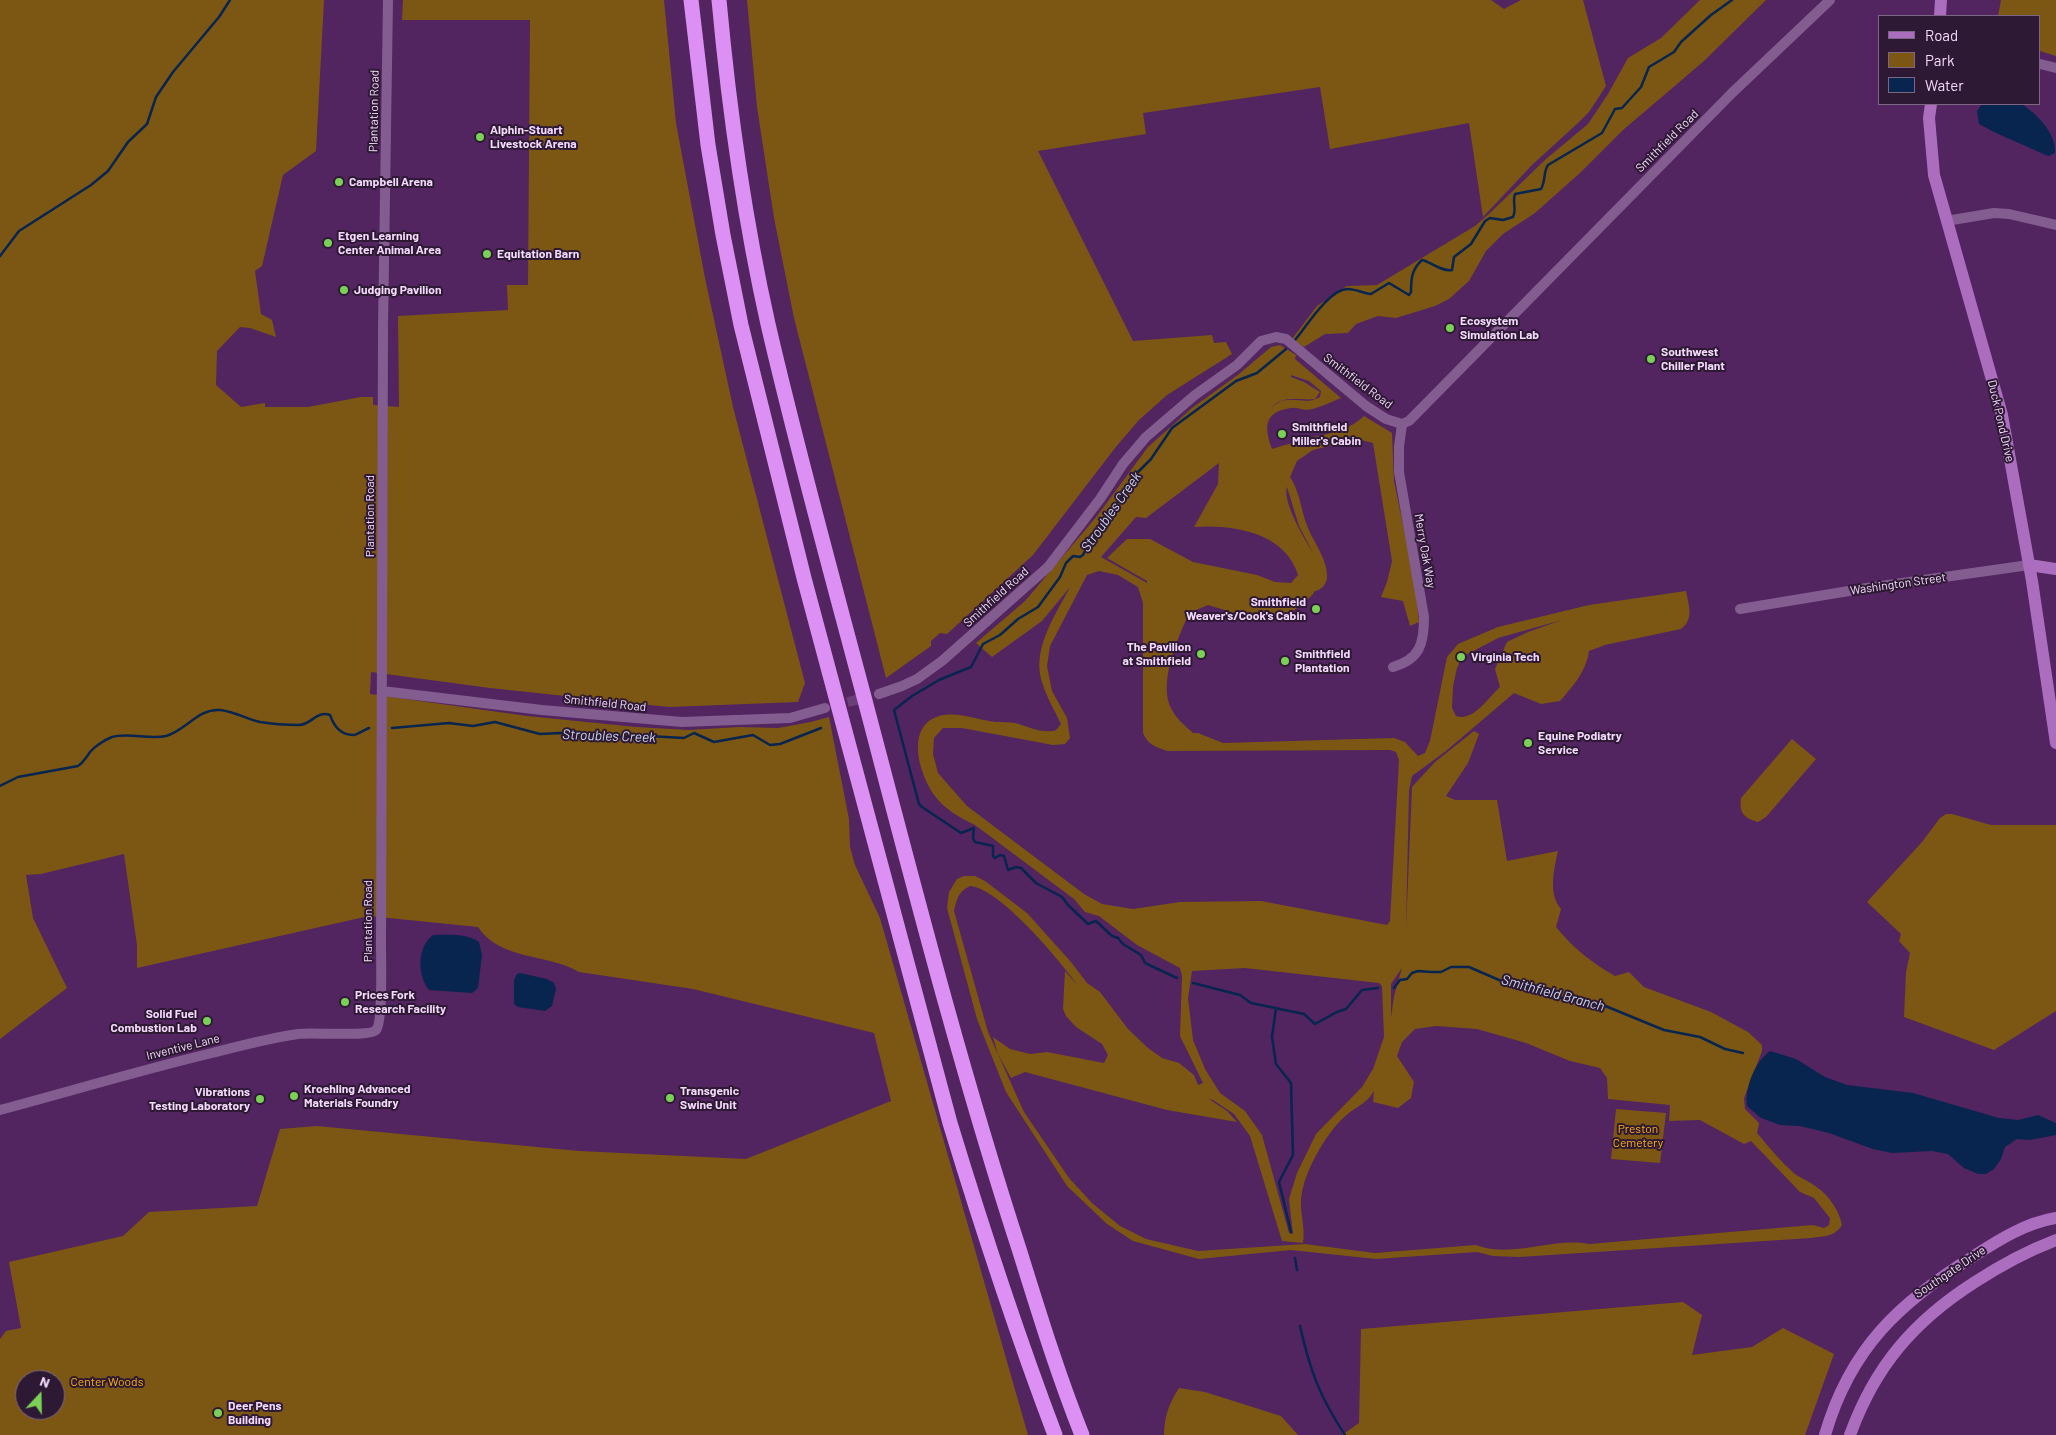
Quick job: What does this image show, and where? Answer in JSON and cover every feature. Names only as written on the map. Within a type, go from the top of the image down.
[{"type":"highway","points":[[691,0],[708,145],[722,235],[741,325],[802,568],[950,1123],[1014,1325],[1055,1435]]},
{"type":"highway","points":[[719,0],[729,96],[744,199],[768,322],[791,416],[935,969],[1003,1201],[1040,1316],[1082,1435]]},
{"type":"street","name":"Plantation Road","points":[[376,1031],[380,1014],[383,327],[388,0]]},
{"type":"street","name":"Smithfield Road","points":[[879,694],[917,679],[942,661],[1048,567],[1080,526],[1123,464],[1146,437],[1195,395],[1243,359],[1261,341],[1276,337],[1286,339],[1366,406],[1386,419],[1402,424],[1415,416],[1441,387],[1732,93],[1830,0]]},
{"type":"street","points":[[1940,15],[1941,0]]},
{"type":"street","points":[[2041,64],[2056,68]]},
{"type":"street","name":"Duck Pond Drive","points":[[1931,105],[1929,118],[1934,175],[2002,416],[2029,565],[2056,743]]},
{"type":"street","points":[[1946,221],[1994,213],[2009,214],[2056,225]]},
{"type":"street","name":"Merry Oak Way","points":[[1393,667],[1412,658],[1418,650],[1424,634],[1424,617],[1399,472],[1399,441],[1402,424]]},
{"type":"street","name":"Washington Street","points":[[1740,609],[1867,588],[2029,565],[2056,569]]},
{"type":"street","name":"Smithfield Road","points":[[382,691],[542,710],[682,722],[790,718],[824,708]]},
{"type":"street","name":"Inventive Lane","points":[[0,1110],[111,1078],[258,1042],[298,1034],[328,1032],[365,1034],[376,1031]]},
{"type":"street","name":"Southgate Drive","points":[[1825,1435],[1835,1406],[1854,1367],[1878,1334],[1900,1310],[1928,1286],[2002,1238],[2025,1226],[2054,1218]]},
{"type":"street","name":"Southgate Drive","points":[[1850,1435],[1869,1389],[1910,1333],[1932,1312],[2016,1257],[2056,1240]]},
{"type":"green space","name":"Center Woods","points":[[0,0],[324,0],[316,151],[283,175],[262,266],[255,271],[261,314],[272,320],[276,337],[250,328],[240,327],[217,351],[216,385],[241,407],[265,403],[265,407],[308,407],[361,397],[373,397],[373,405],[399,407],[398,316],[508,310],[507,285],[528,285],[530,20],[402,20],[403,0],[664,0],[676,123],[705,278],[733,407],[805,683],[798,702],[669,707],[490,688],[371,672],[370,694],[527,716],[636,727],[689,730],[739,727],[778,728],[829,717],[849,819],[850,847],[855,865],[880,918],[1028,1435],[0,1435],[0,1339],[6,1331],[21,1328],[9,1262],[123,1236],[149,1212],[257,1206],[280,1129],[317,1126],[579,1151],[746,1159],[891,1101],[874,1033],[693,989],[579,972],[566,966],[499,946],[478,927],[369,916],[137,968],[137,945],[124,854],[41,874],[26,875],[33,918],[67,988],[0,1039]]},
{"type":"green space","points":[[747,0],[1491,0],[1504,9],[1521,0],[1583,0],[1606,86],[1589,112],[1532,165],[1483,217],[1469,123],[1330,149],[1320,87],[1143,113],[1146,134],[1038,151],[1133,341],[1212,335],[1214,343],[1226,342],[1232,354],[1167,395],[1139,420],[1115,448],[1033,555],[947,634],[940,633],[931,641],[931,646],[886,678],[794,318],[774,218],[757,107]]},
{"type":"green space","points":[[1700,0],[1766,0],[1704,61],[1623,130],[1581,172],[1535,213],[1503,234],[1486,251],[1469,281],[1449,299],[1435,306],[1396,318],[1378,316],[1356,324],[1348,333],[1325,334],[1304,347],[1292,339],[1317,306],[1347,286],[1377,285],[1475,226],[1546,159],[1588,124],[1608,94],[1628,58],[1661,38]]},
{"type":"green space","points":[[2001,0],[2056,0],[2056,56],[2041,51],[2041,15],[1998,15]]},
{"type":"green space","points":[[1280,345],[1296,355],[1295,359],[1341,398],[1311,409],[1291,408],[1275,413],[1270,417],[1267,428],[1272,449],[1339,431],[1352,425],[1364,416],[1392,433],[1394,481],[1414,578],[1419,622],[1410,626],[1403,601],[1381,597],[1392,561],[1373,443],[1357,439],[1313,450],[1297,461],[1290,477],[1296,489],[1308,528],[1325,565],[1327,571],[1326,583],[1301,605],[1289,613],[1278,617],[1267,619],[1244,616],[1208,605],[1189,613],[1175,648],[1168,674],[1168,699],[1174,713],[1193,733],[1198,733],[1223,743],[1394,738],[1405,742],[1418,756],[1425,753],[1430,741],[1447,657],[1458,644],[1498,627],[1589,605],[1686,591],[1690,612],[1688,621],[1681,629],[1605,645],[1589,651],[1582,672],[1560,701],[1541,704],[1514,693],[1446,751],[1412,776],[1409,791],[1406,929],[1412,787],[1435,762],[1474,731],[1479,734],[1468,763],[1446,796],[1455,800],[1497,800],[1507,861],[1558,851],[1553,889],[1554,896],[1561,909],[1556,927],[1569,942],[1598,966],[1615,976],[1629,972],[1644,987],[1711,1012],[1748,1032],[1762,1045],[1762,1051],[1744,1098],[1745,1109],[1759,1123],[1757,1133],[1780,1159],[1795,1174],[1815,1186],[1834,1205],[1842,1225],[1836,1232],[1811,1238],[1519,1257],[1493,1256],[1477,1252],[1376,1259],[1291,1250],[1199,1259],[1133,1241],[1107,1224],[1067,1186],[1006,1092],[977,1019],[947,908],[949,892],[957,879],[964,876],[975,876],[985,881],[1027,913],[1071,962],[1087,983],[1100,992],[1128,1029],[1162,1058],[1179,1063],[1194,1075],[1198,1085],[1203,1083],[1180,1036],[1182,976],[1180,968],[1137,945],[1099,916],[1085,912],[1074,899],[975,825],[959,817],[943,805],[935,796],[924,777],[918,753],[918,741],[922,730],[928,722],[939,716],[946,715],[968,716],[996,722],[1015,723],[1043,731],[1054,731],[1057,729],[1061,724],[1043,685],[1040,659],[1042,647],[1051,622],[1070,587],[1042,621],[992,657],[976,643],[1025,601],[1097,516],[1148,447],[1192,408],[1239,374],[1271,347]],"holes":[[[1291,375],[1309,381],[1321,391],[1320,397],[1316,399],[1308,401],[1286,400],[1315,399],[1320,392],[1304,382],[1291,377]],[[1219,463],[1218,484],[1194,527],[1224,527],[1255,534],[1269,540],[1282,549],[1291,560],[1298,575],[1291,583],[1275,582],[1257,575],[1193,562],[1150,539],[1127,539],[1107,558],[1147,581],[1147,583],[1101,557],[1136,517],[1146,518]],[[1287,487],[1299,526],[1313,553],[1295,521],[1286,494]],[[1099,571],[1118,575],[1138,587],[1143,603],[1143,733],[1153,745],[1167,751],[1390,750],[1396,752],[1399,760],[1390,921],[1387,925],[1261,901],[1180,902],[1133,909],[1102,904],[1084,894],[967,806],[938,773],[933,754],[934,738],[943,728],[962,728],[1053,745],[1065,744],[1070,738],[1067,718],[1052,691],[1047,666],[1050,646],[1087,575]],[[1562,620],[1507,642],[1495,669],[1500,687],[1480,708],[1468,716],[1456,716],[1452,708],[1453,686],[1457,668],[1462,657],[1498,638]],[[970,886],[983,890],[998,900],[1029,928],[1059,961],[1079,987],[1065,971],[1063,1009],[1066,1016],[1076,1027],[1102,1044],[1108,1055],[1104,1063],[1047,1052],[1030,1054],[1010,1049],[993,1037],[998,1054],[1011,1078],[1025,1072],[1167,1110],[1237,1122],[1227,1111],[1209,1099],[1213,1100],[1234,1114],[1250,1136],[1282,1241],[1303,1243],[1302,1192],[1308,1171],[1326,1138],[1341,1120],[1366,1101],[1374,1091],[1373,1102],[1398,1108],[1411,1098],[1414,1082],[1397,1056],[1402,1042],[1415,1029],[1436,1026],[1477,1029],[1526,1043],[1570,1061],[1600,1068],[1607,1078],[1608,1099],[1670,1105],[1669,1121],[1700,1120],[1744,1144],[1751,1141],[1800,1192],[1814,1198],[1830,1218],[1829,1225],[1824,1228],[1813,1225],[1589,1244],[1561,1243],[1504,1250],[1476,1245],[1375,1253],[1305,1244],[1198,1251],[1146,1239],[1120,1226],[1092,1203],[1069,1178],[1024,1112],[988,1032],[954,911],[960,893]],[[1245,968],[1379,983],[1382,986],[1384,1037],[1373,1069],[1362,1087],[1316,1134],[1297,1173],[1289,1199],[1293,1234],[1289,1233],[1262,1135],[1245,1111],[1220,1093],[1205,1069],[1193,1040],[1188,998],[1192,971]],[[1402,968],[1394,996],[1391,1018],[1391,984]]]},
{"type":"green space","points":[[1792,739],[1816,759],[1766,817],[1758,822],[1749,819],[1742,811],[1741,798]]},
{"type":"green space","points":[[1946,814],[1991,825],[2056,825],[2056,1011],[1994,1050],[1904,1017],[1906,972],[1910,953],[1899,941],[1901,934],[1867,902],[1922,842],[1940,818]]},
{"type":"green space","name":"Preston Cemetery","points":[[1616,1109],[1666,1113],[1660,1163],[1611,1159]]},
{"type":"green space","points":[[1683,1302],[1702,1315],[1692,1355],[1752,1347],[1783,1328],[1834,1354],[1805,1435],[1342,1435],[1359,1423],[1361,1329]]},
{"type":"green space","points":[[1179,1388],[1205,1392],[1281,1416],[1298,1435],[1164,1435],[1168,1410]]},
{"type":"water","points":[[1981,105],[2023,105],[2034,113],[2049,131],[2055,153],[2049,156],[2041,153],[1979,124],[1977,111]]},
{"type":"water","points":[[433,935],[463,936],[479,942],[482,955],[478,988],[472,993],[429,990],[422,977],[421,961],[424,947]]},
{"type":"water","points":[[517,974],[547,979],[554,983],[556,989],[552,1006],[545,1011],[518,1007],[514,1004],[514,980]]},
{"type":"water","points":[[1770,1051],[1796,1059],[1825,1077],[1847,1085],[1913,1093],[1999,1118],[2018,1120],[2038,1115],[2056,1123],[2056,1135],[2030,1140],[2017,1139],[2005,1147],[2001,1159],[1994,1169],[1986,1174],[1978,1174],[1964,1168],[1948,1154],[1932,1151],[1892,1153],[1873,1149],[1829,1133],[1800,1126],[1780,1125],[1761,1118],[1747,1106],[1749,1083],[1759,1062]]},
{"type":"waterway","points":[[0,256],[19,231],[91,185],[108,171],[128,142],[147,124],[156,97],[173,72],[219,17],[230,0]]},
{"type":"waterway","name":"Stroubles Creek","points":[[1295,340],[1326,302],[1333,295],[1341,291],[1351,289],[1371,294],[1389,283],[1409,295],[1414,270],[1422,260],[1444,270],[1452,270],[1454,257],[1471,244],[1485,221],[1490,218],[1503,220],[1513,217],[1515,212],[1515,194],[1541,189],[1548,165],[1602,133],[1615,109],[1622,108],[1641,87],[1649,67],[1674,52],[1681,42],[1711,15],[1732,0]]},
{"type":"waterway","name":"Stroubles Creek","points":[[1177,978],[1145,963],[1141,955],[1123,944],[1118,938],[1112,936],[1096,921],[1088,924],[1062,897],[1036,883],[1021,868],[1016,867],[1008,870],[1004,856],[1000,855],[995,858],[993,856],[993,846],[975,842],[973,838],[974,828],[961,833],[922,807],[919,804],[894,710],[912,696],[939,680],[971,667],[983,644],[1000,635],[1018,619],[1038,607],[1060,577],[1066,563],[1073,556],[1080,557],[1083,555],[1095,530],[1122,497],[1135,475],[1151,459],[1172,428],[1236,381],[1257,373],[1286,349]]},
{"type":"waterway","name":"Stroubles Creek","points":[[0,786],[18,777],[78,766],[95,747],[112,737],[125,735],[166,736],[212,710],[230,712],[260,722],[290,725],[307,723],[321,714],[325,714],[330,715],[333,723],[341,732],[349,735],[354,735],[369,728]]},
{"type":"waterway","name":"Stroubles Creek","points":[[392,728],[449,723],[473,726],[495,722],[540,734],[560,733],[614,737],[684,738],[694,733],[714,742],[753,735],[770,745],[780,744],[821,728]]},
{"type":"waterway","name":"Smithfield Branch","points":[[1394,988],[1400,980],[1407,979],[1412,973],[1418,971],[1441,972],[1451,967],[1469,967],[1506,983],[1560,998],[1598,1003],[1664,1030],[1700,1037],[1725,1049],[1743,1053]]},
{"type":"waterway","name":"Smithfield Branch","points":[[1193,983],[1240,995],[1251,1003],[1304,1014],[1315,1024],[1346,1009],[1362,990],[1378,988]]},
{"type":"waterway","points":[[1276,1008],[1272,1037],[1276,1064],[1291,1083],[1293,1155],[1279,1182],[1291,1232]]},
{"type":"waterway","points":[[1295,1258],[1297,1270]]},
{"type":"waterway","points":[[1300,1326],[1308,1357],[1322,1396],[1345,1435]]},
{"type":"tunnel","points":[[833,706],[879,694]]},
{"type":"place","name":"Alphin-Stuart Livestock Arena","points":[[480,137]]},
{"type":"place","name":"Campbell Arena","points":[[339,182]]},
{"type":"place","name":"Etgen Learning Center Animal Area","points":[[328,243]]},
{"type":"place","name":"Equitation Barn","points":[[487,254]]},
{"type":"place","name":"Judging Pavilion","points":[[344,290]]},
{"type":"place","name":"Ecosystem Simulation Lab","points":[[1450,328]]},
{"type":"place","name":"Southwest Chiller Plant","points":[[1651,359]]},
{"type":"place","name":"Smithfield Miller's Cabin","points":[[1282,434]]},
{"type":"place","name":"Smithfield Weaver's/Cook's Cabin","points":[[1316,609]]},
{"type":"place","name":"The Pavilion at Smithfield","points":[[1201,654]]},
{"type":"place","name":"Virginia Tech","points":[[1461,657]]},
{"type":"place","name":"Smithfield Plantation","points":[[1285,661]]},
{"type":"place","name":"Equine Podiatry Service","points":[[1528,743]]},
{"type":"place","name":"Prices Fork Research Facility","points":[[345,1002]]},
{"type":"place","name":"Solid Fuel Combustion Lab","points":[[207,1021]]},
{"type":"place","name":"Kroehling Advanced Materials Foundry","points":[[294,1096]]},
{"type":"place","name":"Transgenic Swine Unit","points":[[670,1098]]},
{"type":"place","name":"Vibrations Testing Laboratory","points":[[260,1099]]},
{"type":"place","name":"Deer Pens Building","points":[[218,1413]]}]
